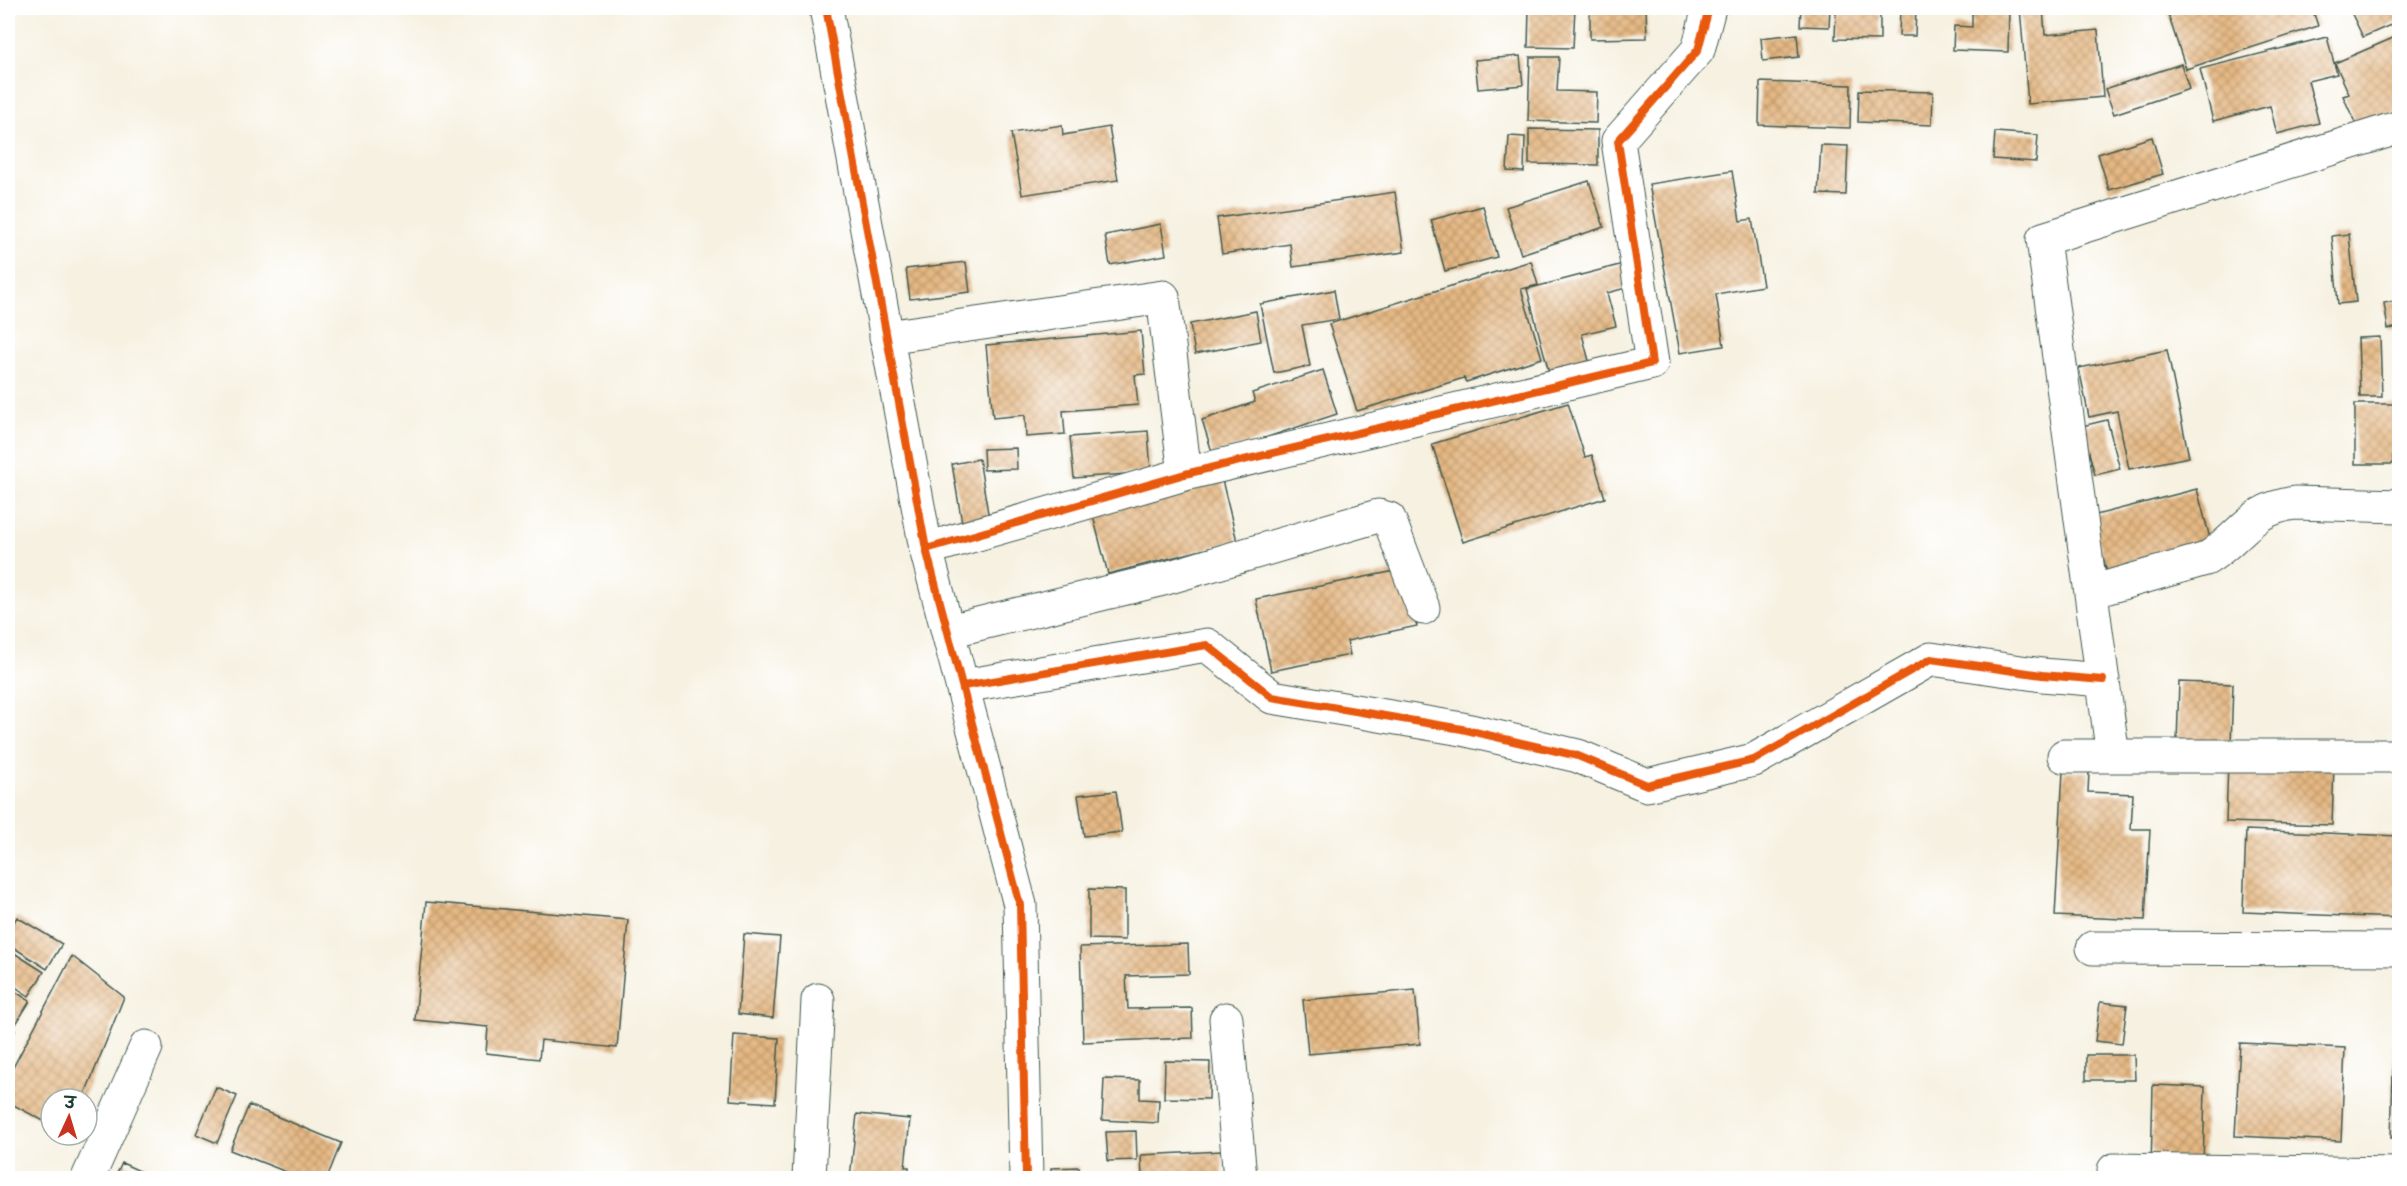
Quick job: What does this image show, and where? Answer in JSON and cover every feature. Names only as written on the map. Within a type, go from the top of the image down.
[{"type":"street","points":[[826,8],[926,549],[1020,905],[1026,1179]]},
{"type":"street","points":[[926,549],[1185,474],[1652,363],[1618,141],[1698,50],[1708,8]]},
{"type":"street","points":[[2114,756],[2043,239],[2400,127]]},
{"type":"street","points":[[886,338],[1163,297],[1185,474]]},
{"type":"street","points":[[2091,592],[2206,559],[2220,551],[2248,521],[2278,505],[2295,503],[2400,506]]},
{"type":"street","points":[[949,631],[1163,579],[1378,516],[1389,519],[1423,608]]},
{"type":"street","points":[[963,686],[1207,645],[1272,697],[1474,731],[1578,756],[1647,785],[1754,760],[1930,659],[2042,675],[2103,680]]},
{"type":"street","points":[[2064,756],[2400,756]]},
{"type":"street","points":[[2093,948],[2400,949]]},
{"type":"street","points":[[809,1179],[818,1000]]},
{"type":"street","points":[[1226,1019],[1240,1179]]},
{"type":"street","points":[[88,1179],[146,1047]]},
{"type":"street","points":[[2114,1170],[2400,1174]]},
{"type":"building","points":[[1529,8],[1575,8],[1573,48],[1528,47]]},
{"type":"building","points":[[1590,8],[1646,8],[1647,38],[1590,39]]},
{"type":"building","points":[[1801,8],[1830,8],[1829,27],[1800,26]]},
{"type":"building","points":[[1836,8],[1880,8],[1880,40],[1835,39]]},
{"type":"building","points":[[1900,8],[1916,8],[1915,36],[1899,36]]},
{"type":"building","points":[[1972,8],[2009,8],[2008,52],[1953,50],[1954,26],[1972,27]]},
{"type":"building","points":[[2020,8],[2043,8],[2045,35],[2098,30],[2103,97],[2028,104]]},
{"type":"building","points":[[2166,8],[2312,8],[2318,26],[2186,69]]},
{"type":"building","points":[[2349,8],[2394,8],[2400,21],[2363,37]]},
{"type":"building","points":[[1797,34],[1799,57],[1763,61],[1761,38]]},
{"type":"building","points":[[2400,35],[2400,110],[2358,129],[2343,96],[2349,94],[2335,63]]},
{"type":"building","points":[[2327,37],[2337,74],[2308,81],[2319,123],[2277,134],[2270,106],[2213,121],[2200,69]]},
{"type":"building","points":[[1520,56],[1523,85],[1478,89],[1475,60]]},
{"type":"building","points":[[1530,57],[1559,57],[1557,91],[1597,92],[1596,123],[1528,121]]},
{"type":"building","points":[[2181,64],[2189,89],[2114,114],[2105,89]]},
{"type":"building","points":[[1760,82],[1851,85],[1850,128],[1759,125]]},
{"type":"building","points":[[1859,90],[1933,92],[1932,125],[1858,122]]},
{"type":"building","points":[[1062,125],[1063,135],[1109,127],[1118,180],[1022,195],[1011,133]]},
{"type":"building","points":[[1529,129],[1598,130],[1598,165],[1529,164]]},
{"type":"building","points":[[1995,132],[2038,135],[2036,162],[1993,159]]},
{"type":"building","points":[[1509,136],[1525,137],[1524,172],[1507,171]]},
{"type":"building","points":[[2152,137],[2163,174],[2109,190],[2098,154]]},
{"type":"building","points":[[1821,145],[1848,146],[1846,195],[1818,194]]},
{"type":"building","points":[[1732,171],[1740,221],[1752,219],[1763,286],[1716,294],[1724,346],[1680,353],[1649,184]]},
{"type":"building","points":[[1589,181],[1604,227],[1521,254],[1506,207]]},
{"type":"building","points":[[1395,192],[1404,252],[1293,267],[1290,244],[1222,254],[1217,218]]},
{"type":"building","points":[[1483,206],[1497,257],[1445,271],[1431,220]]},
{"type":"building","points":[[1161,224],[1166,255],[1110,265],[1105,235]]},
{"type":"building","points":[[2349,234],[2356,302],[2338,304],[2332,236]]},
{"type":"building","points":[[1531,261],[1538,285],[1521,289],[1542,358],[1466,382],[1464,378],[1357,411],[1329,324]]},
{"type":"building","points":[[966,262],[970,292],[910,299],[906,269]]},
{"type":"building","points":[[1631,262],[1637,285],[1607,293],[1616,326],[1582,334],[1590,365],[1550,376],[1527,289]]},
{"type":"building","points":[[1334,290],[1339,319],[1302,325],[1310,366],[1274,373],[1260,304]]},
{"type":"building","points":[[2400,300],[2400,327],[2388,329],[2384,303]]},
{"type":"building","points":[[1256,311],[1261,341],[1195,354],[1190,324]]},
{"type":"building","points":[[1141,331],[1145,374],[1135,375],[1138,405],[1063,411],[1065,434],[1026,437],[1025,415],[993,418],[986,345]]},
{"type":"building","points":[[2380,337],[2382,397],[2360,397],[2358,338]]},
{"type":"building","points":[[2167,350],[2189,457],[2129,469],[2117,411],[2089,417],[2079,368]]},
{"type":"building","points":[[1323,370],[1337,414],[1213,455],[1202,420],[1255,402],[1252,393]]},
{"type":"building","points":[[1568,403],[1585,457],[1592,455],[1605,498],[1463,542],[1432,444]]},
{"type":"building","points":[[2355,404],[2400,404],[2400,442],[2393,441],[2393,464],[2355,464]]},
{"type":"building","points":[[2107,420],[2120,469],[2095,475],[2082,426]]},
{"type":"building","points":[[1148,431],[1151,472],[1074,478],[1070,437]]},
{"type":"building","points":[[1016,448],[1017,469],[984,470],[983,449]]},
{"type":"building","points":[[979,459],[990,525],[963,529],[952,464]]},
{"type":"building","points":[[1222,480],[1237,541],[1108,574],[1092,512]]},
{"type":"building","points":[[2197,489],[2212,546],[2107,572],[2092,516]]},
{"type":"building","points":[[1405,569],[1417,626],[1347,641],[1350,655],[1271,671],[1256,599]]},
{"type":"building","points":[[2179,682],[2233,684],[2231,745],[2177,743]]},
{"type":"building","points":[[2228,762],[2334,765],[2332,825],[2226,822]]},
{"type":"building","points":[[2063,771],[2089,772],[2088,792],[2133,794],[2131,829],[2150,829],[2145,920],[2055,916]]},
{"type":"building","points":[[1116,791],[1122,832],[1084,836],[1078,795]]},
{"type":"building","points":[[2246,830],[2400,836],[2400,918],[2243,912]]},
{"type":"building","points":[[1089,889],[1125,890],[1125,940],[1089,939]]},
{"type":"building","points":[[426,902],[628,920],[617,1048],[541,1040],[539,1059],[486,1053],[488,1027],[415,1020]]},
{"type":"building","points":[[17,917],[62,944],[47,969],[8,944],[8,932]]},
{"type":"building","points":[[744,934],[780,937],[773,1018],[738,1014]]},
{"type":"building","points":[[1188,944],[1189,974],[1126,976],[1128,1009],[1192,1008],[1193,1038],[1083,1042],[1080,947]]},
{"type":"building","points":[[8,949],[44,972],[29,996],[8,982]]},
{"type":"building","points":[[72,956],[124,997],[88,1087],[39,1087],[39,1119],[8,1102],[8,1077]]},
{"type":"building","points":[[8,987],[30,1001],[16,1024],[8,1019]]},
{"type":"building","points":[[1415,990],[1420,1044],[1308,1054],[1303,1000]]},
{"type":"building","points":[[2100,1002],[2127,1005],[2122,1044],[2095,1041]]},
{"type":"building","points":[[8,1027],[15,1031],[8,1046]]},
{"type":"building","points":[[734,1035],[779,1038],[775,1103],[730,1100]]},
{"type":"building","points":[[2394,1042],[2400,1042],[2400,1138],[2391,1138]]},
{"type":"building","points":[[2240,1043],[2345,1048],[2341,1141],[2235,1136]]},
{"type":"building","points":[[2086,1055],[2134,1055],[2135,1080],[2086,1080]]},
{"type":"building","points":[[1165,1061],[1210,1062],[1209,1099],[1164,1098]]},
{"type":"building","points":[[1104,1079],[1140,1080],[1140,1099],[1159,1100],[1158,1123],[1102,1120]]},
{"type":"building","points":[[2153,1085],[2205,1087],[2203,1170],[2151,1168]]},
{"type":"building","points":[[216,1087],[237,1096],[217,1143],[196,1134]]},
{"type":"building","points":[[249,1105],[341,1143],[327,1178],[302,1178],[230,1150]]},
{"type":"building","points":[[857,1114],[910,1119],[905,1167],[909,1167],[908,1178],[850,1178]]},
{"type":"building","points":[[1136,1131],[1137,1160],[1108,1161],[1106,1132]]},
{"type":"building","points":[[1222,1151],[1223,1178],[1142,1178],[1141,1155]]},
{"type":"building","points":[[122,1163],[155,1178],[115,1178]]},
{"type":"building","points":[[1079,1167],[1079,1178],[1051,1178],[1051,1168]]},
{"type":"cycle path","points":[[826,8],[926,549],[1020,905],[1026,1178]]},
{"type":"cycle path","points":[[926,549],[1185,474],[1652,363],[1618,141],[1698,50],[1709,8]]},
{"type":"cycle path","points":[[963,686],[1207,645],[1272,697],[1462,729],[1578,756],[1647,785],[1754,760],[1931,659],[2042,675],[2103,680]]}]
